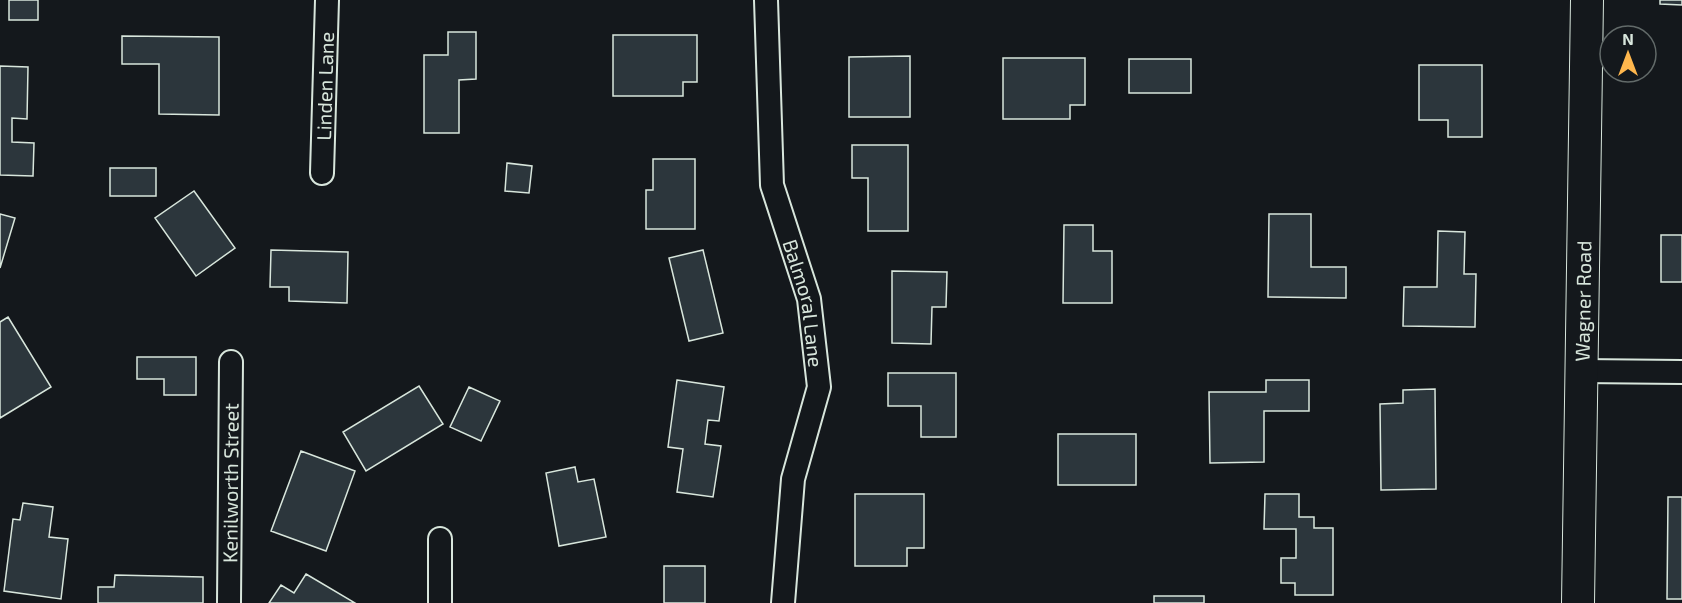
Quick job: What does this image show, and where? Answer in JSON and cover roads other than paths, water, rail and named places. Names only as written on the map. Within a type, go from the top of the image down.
[{"type":"street","name":"Linden Lane","points":[[322,173],[327,0]]},
{"type":"street","name":"Balmoral Lane","points":[[766,0],[772,185],[809,299],[819,387],[793,479],[783,603]]},
{"type":"street","name":"Wagner Road","points":[[1578,603],[1587,0]]},
{"type":"street","name":"Kenilworth Street","points":[[230,603],[231,362]]},
{"type":"street","points":[[1581,371],[1682,372]]},
{"type":"street","points":[[441,539],[441,603]]}]
